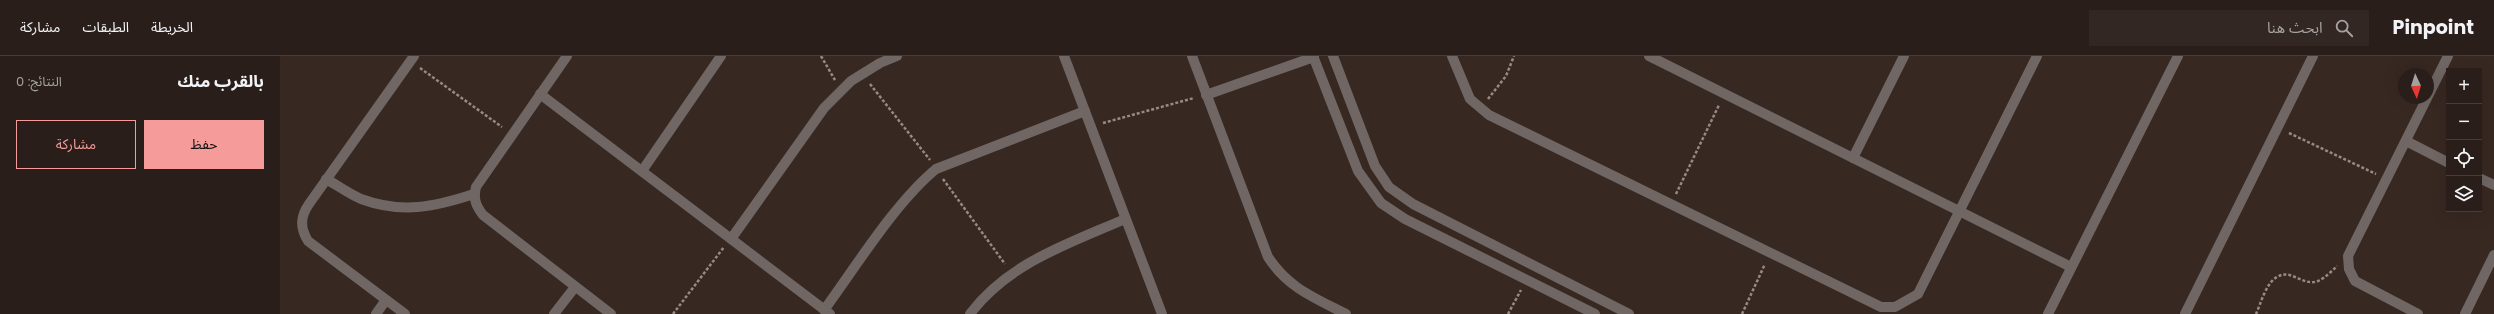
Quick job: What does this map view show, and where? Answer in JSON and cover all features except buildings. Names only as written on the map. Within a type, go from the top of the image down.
[{"type":"street","points":[[567,56],[476,187],[474,194],[476,206],[483,215],[611,314]]},
{"type":"street","points":[[642,171],[721,56]]},
{"type":"street","points":[[730,239],[824,108],[841,90],[862,74],[897,56]]},
{"type":"street","points":[[1064,56],[1124,219],[1162,314]]},
{"type":"street","points":[[1192,56],[1262,242],[1275,267],[1290,284],[1346,314]]},
{"type":"street","points":[[1333,56],[1375,166],[1389,187],[1412,204],[1629,314]]},
{"type":"street","points":[[1452,56],[1463,87],[1479,108],[1770,255],[1881,307],[1894,307],[1918,294],[2037,56]]},
{"type":"street","points":[[1649,56],[2071,267]]},
{"type":"street","points":[[1853,158],[1904,56]]},
{"type":"street","points":[[2048,314],[2178,56]]},
{"type":"street","points":[[2185,314],[2313,56]]},
{"type":"street","points":[[2434,85],[2448,56]]},
{"type":"street","points":[[1206,95],[1314,57],[1358,171],[1368,188],[1381,203],[1404,219],[1595,314]]},
{"type":"street","points":[[405,314],[314,246],[304,234],[302,218],[304,211],[326,179],[412,59]]},
{"type":"street","points":[[540,94],[827,312],[904,202],[919,184],[936,169],[1085,111]]},
{"type":"street","points":[[2418,314],[2355,281],[2349,269],[2348,256],[2424,104]]},
{"type":"street","points":[[2406,141],[2446,161]]},
{"type":"street","points":[[326,179],[360,199],[398,208],[437,206],[474,194]]},
{"type":"street","points":[[2482,179],[2494,185]]},
{"type":"street","points":[[970,314],[995,285],[1011,272],[1034,259],[1124,219]]},
{"type":"street","points":[[2465,314],[2494,255]]},
{"type":"street","points":[[554,314],[575,286]]},
{"type":"street","points":[[376,314],[386,300]]},
{"type":"path","points":[[821,56],[841,90]]},
{"type":"path","points":[[1479,108],[1497,89],[1514,56]]},
{"type":"path","points":[[412,59],[513,134]]},
{"type":"path","points":[[1671,205],[1724,94]]},
{"type":"path","points":[[1090,127],[1206,95]]},
{"type":"path","points":[[2277,127],[2387,179]]},
{"type":"path","points":[[673,314],[730,239]]},
{"type":"path","points":[[1742,314],[1770,255]]},
{"type":"path","points":[[2256,314],[2271,282],[2276,277],[2284,274],[2310,283],[2318,282],[2348,256]]},
{"type":"path","points":[[1508,314],[1526,279]]}]
